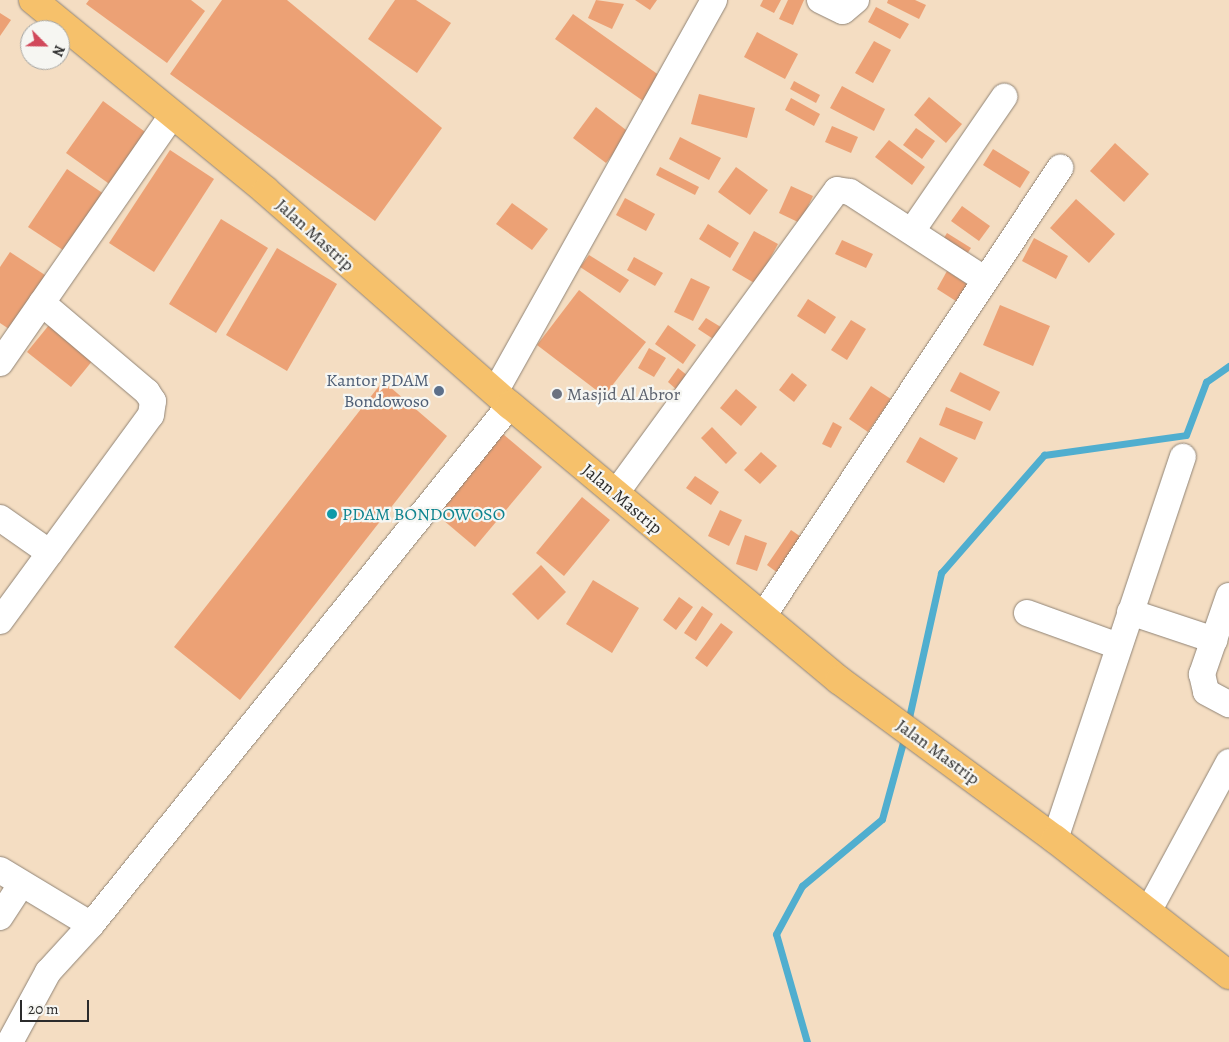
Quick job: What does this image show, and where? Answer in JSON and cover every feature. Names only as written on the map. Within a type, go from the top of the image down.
[{"type":"main road","name":"Jalan Mastrip","points":[[33,0],[171,117],[266,191],[503,398],[839,680],[996,794],[1149,910],[1229,975]]},
{"type":"street","points":[[10,1042],[44,979],[91,925],[503,398],[714,0]]},
{"type":"street","points":[[820,0],[842,11],[850,9],[856,0]]},
{"type":"street","points":[[912,231],[1004,97]]},
{"type":"street","points":[[0,363],[171,117]]},
{"type":"street","points":[[763,616],[984,279],[1060,168]]},
{"type":"street","points":[[616,493],[833,193],[850,192],[984,279]]},
{"type":"street","points":[[0,620],[151,415],[153,401],[42,303]]},
{"type":"street","points":[[1055,839],[1183,456]]},
{"type":"street","points":[[0,518],[50,553]]},
{"type":"street","points":[[1229,596],[1202,684],[1214,697],[1229,704]]},
{"type":"street","points":[[1130,612],[1214,640]]},
{"type":"street","points":[[1027,613],[1118,646]]},
{"type":"street","points":[[1149,910],[1229,762]]},
{"type":"street","points":[[0,870],[21,885],[91,925]]},
{"type":"street","points":[[0,917],[21,885]]},
{"type":"building","points":[[89,0],[191,0],[205,11],[167,63],[86,4]]},
{"type":"building","points":[[222,0],[287,0],[442,128],[375,221],[170,74]]},
{"type":"building","points":[[395,0],[416,0],[451,23],[417,73],[368,39]]},
{"type":"building","points":[[596,0],[624,4],[612,29],[588,18]]},
{"type":"building","points":[[635,0],[657,0],[650,10]]},
{"type":"building","points":[[763,0],[781,0],[774,13],[760,6]]},
{"type":"building","points":[[788,0],[804,0],[793,25],[779,19]]},
{"type":"building","points":[[888,0],[915,0],[926,5],[919,19],[887,3]]},
{"type":"building","points":[[876,7],[909,24],[900,39],[868,22]]},
{"type":"building","points":[[0,13],[11,20],[0,36]]},
{"type":"building","points":[[573,14],[663,78],[646,103],[555,39]]},
{"type":"building","points":[[757,32],[798,54],[785,79],[744,57]]},
{"type":"building","points":[[874,41],[891,50],[873,83],[855,73]]},
{"type":"building","points":[[794,81],[820,95],[816,103],[790,89]]},
{"type":"building","points":[[842,86],[885,109],[874,131],[830,108]]},
{"type":"building","points":[[699,94],[755,108],[747,138],[691,124]]},
{"type":"building","points":[[929,97],[962,124],[946,143],[914,115]]},
{"type":"building","points":[[791,98],[820,114],[814,126],[785,110]]},
{"type":"building","points":[[103,101],[152,137],[115,188],[66,153]]},
{"type":"building","points":[[596,107],[630,133],[606,163],[573,138]]},
{"type":"building","points":[[832,126],[858,137],[851,153],[825,142]]},
{"type":"building","points":[[916,128],[935,141],[922,159],[903,145]]},
{"type":"building","points":[[680,137],[721,158],[709,180],[669,159]]},
{"type":"building","points":[[889,140],[925,167],[912,185],[875,157]]},
{"type":"building","points":[[1115,143],[1149,174],[1124,202],[1090,171]]},
{"type":"building","points":[[993,149],[1030,172],[1020,188],[983,165]]},
{"type":"building","points":[[170,150],[214,179],[154,272],[109,243]]},
{"type":"building","points":[[660,167],[699,187],[695,195],[656,175]]},
{"type":"building","points":[[736,167],[768,190],[750,215],[718,192]]},
{"type":"building","points":[[67,169],[104,194],[66,252],[28,227]]},
{"type":"building","points":[[791,186],[813,196],[800,223],[779,213]]},
{"type":"building","points":[[625,198],[655,214],[646,231],[616,215]]},
{"type":"building","points":[[1076,199],[1115,234],[1089,263],[1050,228]]},
{"type":"building","points":[[512,203],[548,229],[532,250],[496,224]]},
{"type":"building","points":[[962,206],[990,226],[979,241],[951,221]]},
{"type":"building","points":[[221,219],[268,248],[216,333],[169,304]]},
{"type":"building","points":[[708,224],[739,243],[730,258],[699,239]]},
{"type":"building","points":[[754,231],[778,244],[756,284],[732,270]]},
{"type":"building","points":[[947,233],[971,248],[963,260],[939,246]]},
{"type":"building","points":[[1034,238],[1068,256],[1056,279],[1022,261]]},
{"type":"building","points":[[842,240],[873,254],[866,268],[835,254]]},
{"type":"building","points":[[277,248],[337,284],[287,371],[226,335]]},
{"type":"building","points":[[10,252],[48,277],[12,331],[0,323],[0,267]]},
{"type":"building","points":[[589,255],[629,280],[620,293],[580,267]]},
{"type":"building","points":[[634,257],[663,273],[655,286],[627,270]]},
{"type":"building","points":[[947,271],[970,286],[959,303],[937,289]]},
{"type":"building","points":[[691,278],[710,287],[693,321],[674,312]]},
{"type":"building","points":[[579,290],[646,342],[604,396],[537,345]]},
{"type":"building","points":[[808,299],[836,317],[825,334],[797,316]]},
{"type":"building","points":[[1000,305],[1050,326],[1033,366],[983,345]]},
{"type":"building","points":[[706,318],[729,332],[721,344],[698,329]]},
{"type":"building","points":[[851,320],[866,329],[847,360],[831,350]]},
{"type":"building","points":[[49,325],[93,360],[71,387],[27,352]]},
{"type":"building","points":[[668,325],[696,345],[683,364],[655,344]]},
{"type":"building","points":[[649,348],[666,358],[654,377],[638,368]]},
{"type":"building","points":[[678,368],[688,376],[677,390],[668,382]]},
{"type":"building","points":[[960,372],[1000,392],[990,411],[950,391]]},
{"type":"building","points":[[792,373],[807,385],[794,402],[779,390]]},
{"type":"building","name":"PDAM BONDOWOSO","points":[[383,381],[447,436],[240,700],[174,647]]},
{"type":"building","points":[[871,386],[891,399],[868,432],[849,419]]},
{"type":"building","points":[[736,389],[757,407],[741,426],[720,408]]},
{"type":"building","points":[[946,407],[983,422],[975,440],[939,425]]},
{"type":"building","points":[[833,422],[842,427],[831,448],[822,444]]},
{"type":"building","points":[[712,427],[737,453],[726,464],[701,438]]},
{"type":"building","points":[[503,434],[542,467],[475,547],[436,514]]},
{"type":"building","points":[[920,437],[958,458],[944,483],[906,462]]},
{"type":"building","points":[[761,452],[777,466],[760,484],[744,470]]},
{"type":"building","points":[[695,476],[719,492],[711,505],[686,488]]},
{"type":"building","points":[[582,497],[610,520],[564,576],[536,553]]},
{"type":"building","points":[[720,510],[742,520],[729,546],[708,536]]},
{"type":"building","points":[[791,530],[807,541],[782,576],[767,565]]},
{"type":"building","points":[[745,535],[767,543],[757,571],[736,564]]},
{"type":"building","points":[[541,565],[566,592],[538,620],[512,594]]},
{"type":"building","points":[[593,580],[639,608],[612,653],[566,624]]},
{"type":"building","points":[[679,597],[693,607],[676,630],[663,620]]},
{"type":"building","points":[[702,606],[713,614],[696,641],[684,633]]},
{"type":"building","points":[[721,623],[733,632],[707,667],[695,658]]},
{"type":"waterway","points":[[908,722],[941,573],[1044,455],[1186,435],[1206,382],[1229,366]]},
{"type":"waterway","points":[[807,1042],[776,934],[802,886],[882,819],[905,735]]},
{"type":"place","name":"Kantor PDAM Bondowoso","points":[[439,391]]},
{"type":"place","name":"Masjid Al Abror","points":[[557,394]]},
{"type":"place","name":"PDAM BONDOWOSO","points":[[332,514]]}]
